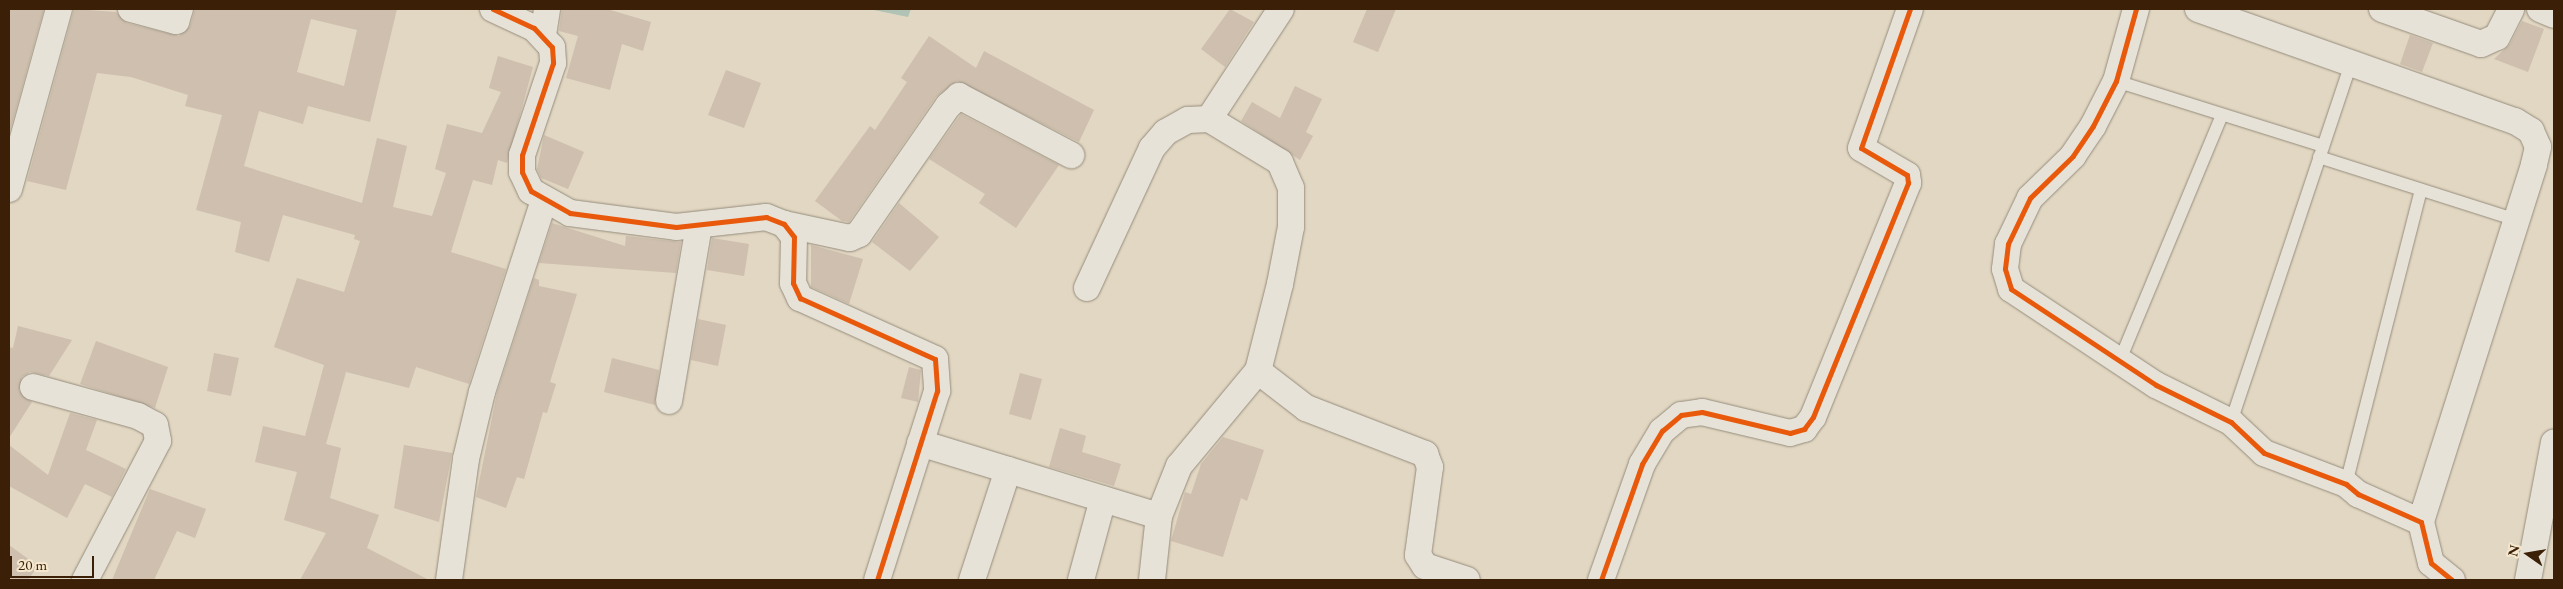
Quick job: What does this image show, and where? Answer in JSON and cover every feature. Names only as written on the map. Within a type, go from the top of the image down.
[{"type":"street","points":[[9,189],[60,9]]},
{"type":"street","points":[[131,9],[176,21],[180,9]]},
{"type":"street","points":[[493,9],[543,35],[552,47],[553,64],[522,155],[522,172],[531,191],[570,213],[676,227],[766,217],[784,224],[850,238],[859,234],[948,106],[959,96],[1071,155]]},
{"type":"street","points":[[543,35],[547,9]]},
{"type":"street","points":[[1209,119],[1281,9]]},
{"type":"street","points":[[1602,580],[1642,464],[1662,431],[1681,416],[1702,412],[1790,433],[1804,429],[1813,417],[1908,183],[1908,175],[1866,154],[1861,141],[1910,9]]},
{"type":"street","points":[[2136,9],[2116,81],[2073,156],[2030,198],[2008,244],[2005,269],[2011,289],[2156,385],[2231,422],[2264,453],[2346,484],[2358,494],[2420,522]]},
{"type":"street","points":[[2198,9],[2515,121],[2531,132],[2538,147],[2517,220],[2420,522],[2431,563],[2452,580]]},
{"type":"street","points":[[2382,9],[2481,44],[2497,37],[2511,9]]},
{"type":"street","points":[[2540,9],[2554,15]]},
{"type":"street","points":[[1087,288],[1152,148],[1166,132],[1188,120],[1209,119],[1280,162],[1291,188],[1291,227],[1258,371],[1179,466],[1159,516],[1152,580]]},
{"type":"street","points":[[450,580],[466,459],[482,392],[544,200]]},
{"type":"street","points":[[784,224],[794,237],[793,283],[800,298],[935,359],[937,392],[877,580]]},
{"type":"street","points":[[669,401],[698,226]]},
{"type":"street","points":[[1258,371],[1306,408],[1425,454],[1430,467],[1418,555],[1426,566],[1467,580]]},
{"type":"street","points":[[33,387],[138,416],[154,426],[158,441],[85,580]]},
{"type":"street","points":[[2528,580],[2554,442]]},
{"type":"street","points":[[920,443],[1159,516]]},
{"type":"street","points":[[972,580],[1008,470]]},
{"type":"street","points":[[1081,580],[1104,499]]},
{"type":"lane","points":[[2231,422],[2351,63]]},
{"type":"lane","points":[[2116,81],[2222,114],[2421,190],[2517,220]]},
{"type":"lane","points":[[2120,360],[2222,114]]},
{"type":"lane","points":[[2346,484],[2421,190]]},
{"type":"shaded area","points":[[869,9],[911,9],[908,17]]},
{"type":"building","points":[[9,9],[44,9],[9,134]]},
{"type":"building","points":[[74,9],[116,12],[127,23],[179,36],[190,26],[195,9],[397,9],[370,122],[308,106],[303,124],[259,111],[244,166],[362,203],[377,138],[407,146],[393,207],[432,216],[446,173],[435,169],[447,124],[482,133],[501,92],[489,88],[498,56],[533,67],[507,163],[498,160],[492,185],[473,180],[451,252],[506,269],[469,384],[416,367],[409,388],[346,372],[326,444],[341,448],[330,498],[379,515],[367,548],[429,580],[300,580],[326,533],[284,520],[297,472],[255,462],[263,426],[305,436],[324,365],[274,347],[297,278],[344,292],[360,241],[354,239],[355,235],[283,215],[269,262],[235,252],[241,222],[196,210],[222,115],[185,106],[188,95],[131,77],[97,73],[66,190],[27,181]],"holes":[[[311,19],[357,30],[344,86],[297,72]]]},
{"type":"building","points":[[562,9],[607,9],[651,22],[643,51],[622,44],[610,90],[566,78],[578,36],[559,31]]},
{"type":"building","points":[[1230,9],[1254,22],[1225,67],[1201,49]]},
{"type":"building","points":[[1367,9],[1396,9],[1378,52],[1353,42]]},
{"type":"building","points":[[2522,21],[2544,29],[2528,72],[2494,59],[2510,44]]},
{"type":"building","points":[[2410,35],[2433,43],[2422,72],[2400,64]]},
{"type":"building","points":[[929,36],[976,68],[984,51],[1094,110],[1079,142],[957,81],[936,97],[849,222],[842,221],[815,201],[870,126],[875,130],[907,82],[901,78]]},
{"type":"building","points":[[726,70],[761,83],[744,128],[708,115]]},
{"type":"building","points":[[1295,86],[1322,99],[1306,132],[1313,136],[1300,160],[1241,121],[1252,102],[1280,118]]},
{"type":"building","points":[[961,114],[1059,165],[1016,228],[979,203],[985,194],[929,159]]},
{"type":"building","points":[[544,135],[584,152],[568,189],[541,178],[537,169]]},
{"type":"building","points":[[899,203],[939,237],[910,271],[872,242]]},
{"type":"building","points":[[552,223],[625,246],[626,236],[681,242],[676,273],[539,263]]},
{"type":"building","points":[[712,238],[749,244],[744,276],[707,270]]},
{"type":"building","points":[[811,245],[863,259],[849,304],[811,287]]},
{"type":"building","points":[[534,278],[539,280],[539,286],[577,294],[550,382],[556,384],[547,413],[543,412],[524,479],[517,477],[506,508],[476,497],[497,393]]},
{"type":"building","points":[[698,319],[726,325],[718,366],[691,360]]},
{"type":"building","points":[[18,326],[72,340],[49,376],[30,372],[22,377],[19,391],[32,402],[9,438],[9,347],[13,348]]},
{"type":"building","points":[[96,341],[168,367],[155,408],[80,384]]},
{"type":"building","points":[[214,353],[239,358],[231,396],[207,391]]},
{"type":"building","points":[[612,358],[659,370],[655,405],[604,392]]},
{"type":"building","points":[[909,367],[921,370],[918,402],[901,398]]},
{"type":"building","points":[[1020,373],[1042,379],[1031,420],[1009,414]]},
{"type":"building","points":[[70,413],[97,420],[86,450],[126,469],[112,497],[85,484],[67,518],[9,486],[9,445],[48,475]]},
{"type":"building","points":[[1060,428],[1086,436],[1082,452],[1121,464],[1114,486],[1049,467]]},
{"type":"building","points":[[1223,437],[1264,450],[1247,501],[1241,498],[1223,557],[1171,541],[1185,492],[1191,494],[1201,464]]},
{"type":"building","points":[[404,445],[452,453],[439,522],[394,508]]},
{"type":"building","points":[[150,489],[206,509],[195,538],[177,531],[154,580],[112,580]]},
{"type":"building","points":[[9,545],[38,566],[28,580],[9,580]]},
{"type":"cycle path","points":[[493,9],[534,28],[552,47],[553,63],[522,155],[522,172],[531,191],[570,213],[676,227],[766,217],[784,224],[794,237],[793,283],[800,298],[935,359],[937,391],[877,580]]},
{"type":"cycle path","points":[[1601,580],[1642,464],[1662,431],[1681,415],[1702,412],[1790,433],[1804,429],[1813,417],[1908,183],[1907,175],[1861,148],[1910,9]]},
{"type":"cycle path","points":[[2136,9],[2116,81],[2093,126],[2073,156],[2030,198],[2008,244],[2005,269],[2011,289],[2156,385],[2231,422],[2264,453],[2346,484],[2358,494],[2421,522],[2431,563],[2452,580]]}]
